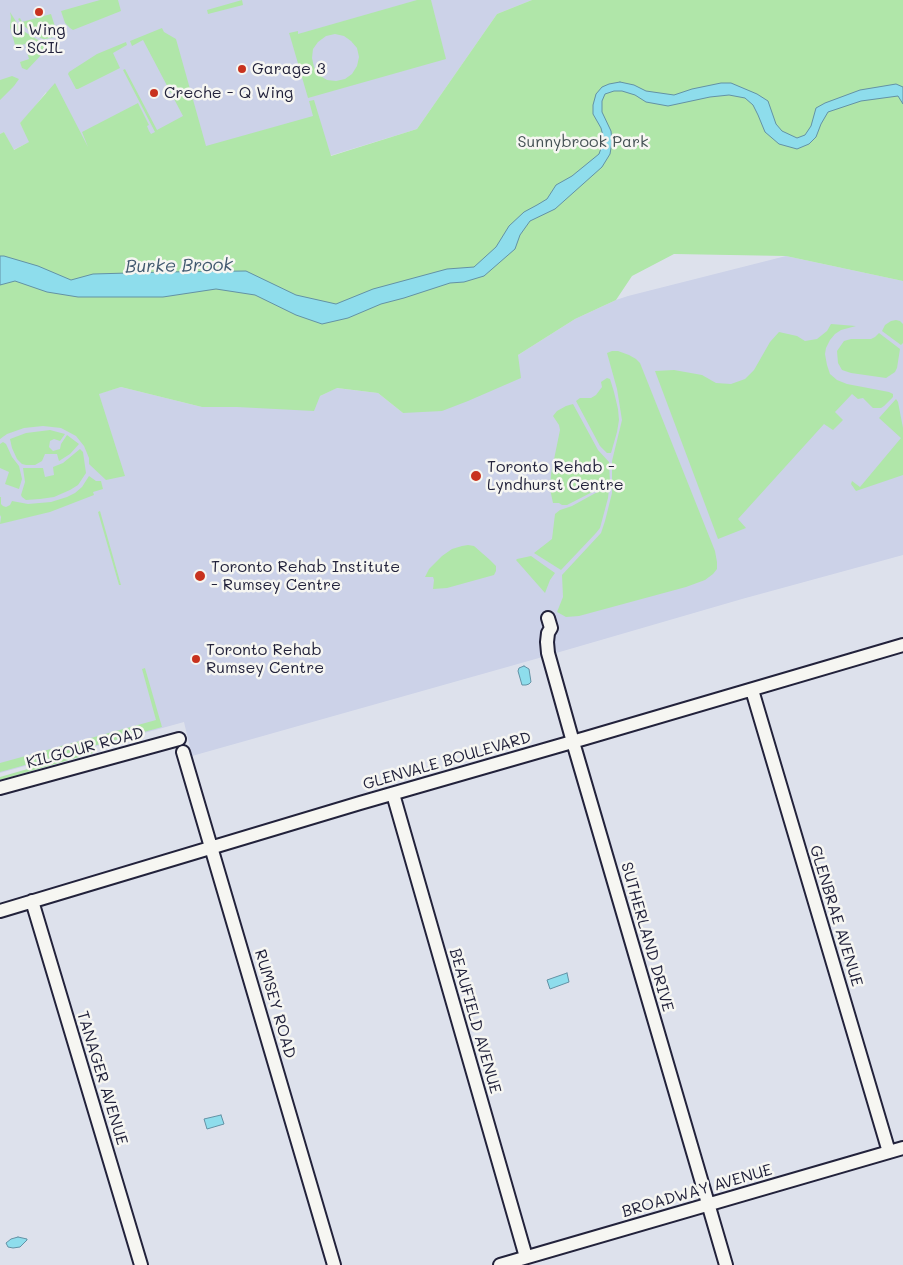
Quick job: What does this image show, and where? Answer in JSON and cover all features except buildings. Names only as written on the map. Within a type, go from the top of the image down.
[{"type":"street","name":"SUTHERLAND DRIVE","points":[[548,618],[551,628],[546,642],[548,653],[726,1265]]},
{"type":"street","name":"GLENVALE BOULEVARD","points":[[0,910],[351,805],[903,645]]},
{"type":"street","name":"GLENBRAE AVENUE","points":[[752,690],[889,1152]]},
{"type":"street","name":"KILGOUR ROAD","points":[[0,788],[179,738]]},
{"type":"street","name":"RUMSEY ROAD","points":[[183,752],[334,1265]]},
{"type":"street","name":"BEAUFIELD AVENUE","points":[[393,794],[526,1257]]},
{"type":"street","name":"TANAGER AVENUE","points":[[32,901],[141,1265]]},
{"type":"street","name":"BROADWAY AVENUE","points":[[500,1265],[903,1148]]},
{"type":"shaded area","points":[[0,0],[532,0],[497,14],[417,129],[313,161],[96,161],[46,92],[20,123],[30,142],[13,150],[4,132],[0,134]]},
{"type":"shaded area","points":[[786,256],[903,281],[903,555],[192,756],[184,722],[0,773],[0,423],[121,387],[202,407],[237,407],[320,396],[336,388],[378,393],[403,413],[518,355],[575,319],[616,300]]},
{"type":"green space","points":[[100,0],[118,0],[121,11],[73,30],[65,23],[61,11]]},
{"type":"green space","points":[[242,0],[243,5],[208,14],[207,10]]},
{"type":"green space","points":[[417,0],[431,0],[446,59],[308,98],[289,33],[298,31],[298,34]],"holes":[[[335,34],[344,36],[357,48],[359,57],[357,66],[352,74],[345,79],[327,80],[319,75],[314,67],[313,49],[326,36]]]},
{"type":"green space","name":"Sunnybrook Park","points":[[532,0],[903,0],[903,281],[786,256],[674,254],[632,276],[616,300],[575,319],[518,355],[521,378],[442,411],[403,413],[378,393],[337,388],[320,396],[314,411],[202,407],[121,387],[99,394],[125,476],[106,480],[89,464],[89,458],[84,446],[76,436],[61,428],[43,426],[24,428],[7,434],[0,439],[0,134],[4,132],[14,150],[29,142],[20,123],[55,83],[88,147],[82,132],[138,103],[149,125],[147,126],[149,131],[151,134],[155,132],[123,70],[125,69],[157,130],[183,116],[143,40],[132,46],[130,41],[162,28],[164,32],[176,39],[206,146],[313,116],[309,101],[314,100],[331,156],[417,129],[497,14]]},
{"type":"green space","points":[[10,12],[25,32],[33,37],[40,41],[56,40],[55,44],[43,53],[27,70],[22,68],[20,62],[29,59],[25,44],[15,45],[10,27]]},
{"type":"green space","points":[[51,14],[58,36],[46,39],[35,35],[18,19],[20,18],[22,22]]},
{"type":"green space","points":[[126,42],[127,45],[113,53],[120,68],[76,89],[68,74],[69,72],[97,54]]},
{"type":"green space","points":[[12,76],[19,79],[0,100],[0,80]]},
{"type":"green space","points":[[896,320],[903,324],[903,343],[901,345],[882,331],[885,325]]},
{"type":"green space","points":[[831,324],[856,326],[841,330],[830,340],[825,354],[830,374],[837,380],[847,384],[889,392],[893,394],[893,397],[881,408],[873,408],[863,398],[858,399],[852,394],[835,412],[843,420],[833,430],[824,424],[738,519],[746,528],[718,539],[655,371],[674,370],[702,375],[716,383],[731,384],[745,379],[754,370],[770,342],[779,332],[797,336],[805,341],[817,339],[827,331]]},
{"type":"green space","points":[[879,333],[900,349],[895,372],[886,378],[842,370],[838,363],[837,351],[844,341],[871,339]]},
{"type":"green space","points":[[612,351],[629,355],[640,363],[715,551],[717,569],[705,580],[686,587],[579,616],[566,617],[557,612],[563,597],[562,575],[601,533],[612,493],[612,461],[622,420],[617,389],[607,353]]},
{"type":"green space","points":[[607,378],[610,379],[614,392],[619,420],[611,453],[607,453],[600,446],[576,401],[580,398],[591,398],[596,395],[602,387],[601,382]]},
{"type":"green space","points":[[896,399],[903,428],[903,475],[856,491],[851,484],[852,481],[860,487],[901,438],[879,418]]},
{"type":"green space","points":[[573,404],[598,450],[609,462],[610,483],[567,505],[562,505],[553,503],[550,489],[551,474],[560,430],[553,416],[557,411]]},
{"type":"green space","points":[[50,430],[65,434],[60,441],[54,439],[50,441],[49,447],[53,451],[60,449],[67,435],[79,444],[70,454],[59,461],[57,454],[45,454],[42,461],[35,465],[22,464],[17,459],[10,439],[26,433]]},
{"type":"green space","points":[[3,442],[19,466],[22,479],[19,489],[5,484],[9,472],[0,468],[0,444]]},
{"type":"green space","points":[[80,449],[83,452],[86,473],[78,485],[54,497],[26,500],[22,497],[25,482],[23,468],[43,468],[45,477],[54,475],[53,467],[63,463]]},
{"type":"green space","points":[[89,476],[96,481],[101,481],[103,489],[93,492],[94,495],[50,512],[0,524],[0,497],[1,504],[6,507],[12,501],[28,504],[51,502],[75,493],[82,487]]},
{"type":"green space","points":[[609,488],[600,528],[561,570],[534,553],[552,539],[555,514],[601,490]]},
{"type":"green space","points":[[100,511],[121,585],[119,585],[98,512]]},
{"type":"green space","points":[[468,545],[474,546],[496,566],[494,575],[447,588],[433,589],[433,577],[425,577],[429,569],[452,549]]},
{"type":"green space","points":[[531,556],[555,573],[545,593],[516,560]]},
{"type":"green space","points":[[145,668],[162,727],[0,772],[0,763],[156,720],[142,669]]},
{"type":"green space","points":[[93,750],[93,753],[0,780],[0,777]]},
{"type":"water","points":[[620,82],[634,85],[646,91],[674,95],[692,89],[721,83],[731,83],[768,101],[776,124],[782,131],[797,138],[805,135],[811,126],[816,108],[860,90],[896,84],[903,87],[903,104],[898,96],[861,101],[828,112],[816,137],[809,144],[797,149],[779,144],[765,132],[753,105],[745,98],[729,95],[668,106],[646,102],[635,95],[622,91],[605,94],[602,101],[602,112],[611,131],[612,142],[610,154],[602,167],[555,209],[530,221],[520,235],[515,249],[484,276],[464,282],[450,283],[381,304],[348,318],[322,324],[296,315],[255,295],[216,289],[163,297],[78,297],[47,292],[15,281],[0,285],[0,256],[4,256],[38,266],[71,280],[93,274],[246,271],[296,295],[336,304],[373,289],[447,269],[474,267],[496,247],[509,226],[524,212],[547,199],[556,185],[572,176],[599,154],[604,140],[601,128],[593,114],[596,94],[602,87]]},
{"type":"water","points":[[524,666],[529,669],[531,682],[522,685],[518,671],[519,668]]},
{"type":"water","points":[[567,973],[569,982],[550,989],[547,980]]},
{"type":"water","points":[[221,1115],[224,1124],[207,1129],[204,1119]]},
{"type":"water","points":[[18,1237],[27,1240],[20,1247],[8,1247],[6,1243]]},
{"type":"place","name":"U Wing - SCIL","points":[[39,12]]},
{"type":"place","name":"Garage 3","points":[[242,69]]},
{"type":"place","name":"Creche - Q Wing","points":[[154,93]]},
{"type":"place","name":"Toronto Rehab - Lyndhurst Centre","points":[[476,476]]},
{"type":"place","name":"Toronto Rehab Institute - Rumsey Centre","points":[[200,576]]},
{"type":"place","name":"Toronto Rehab Rumsey Centre","points":[[196,659]]},
{"type":"water label","name":"Burke Brook","points":[[179,266]]}]
